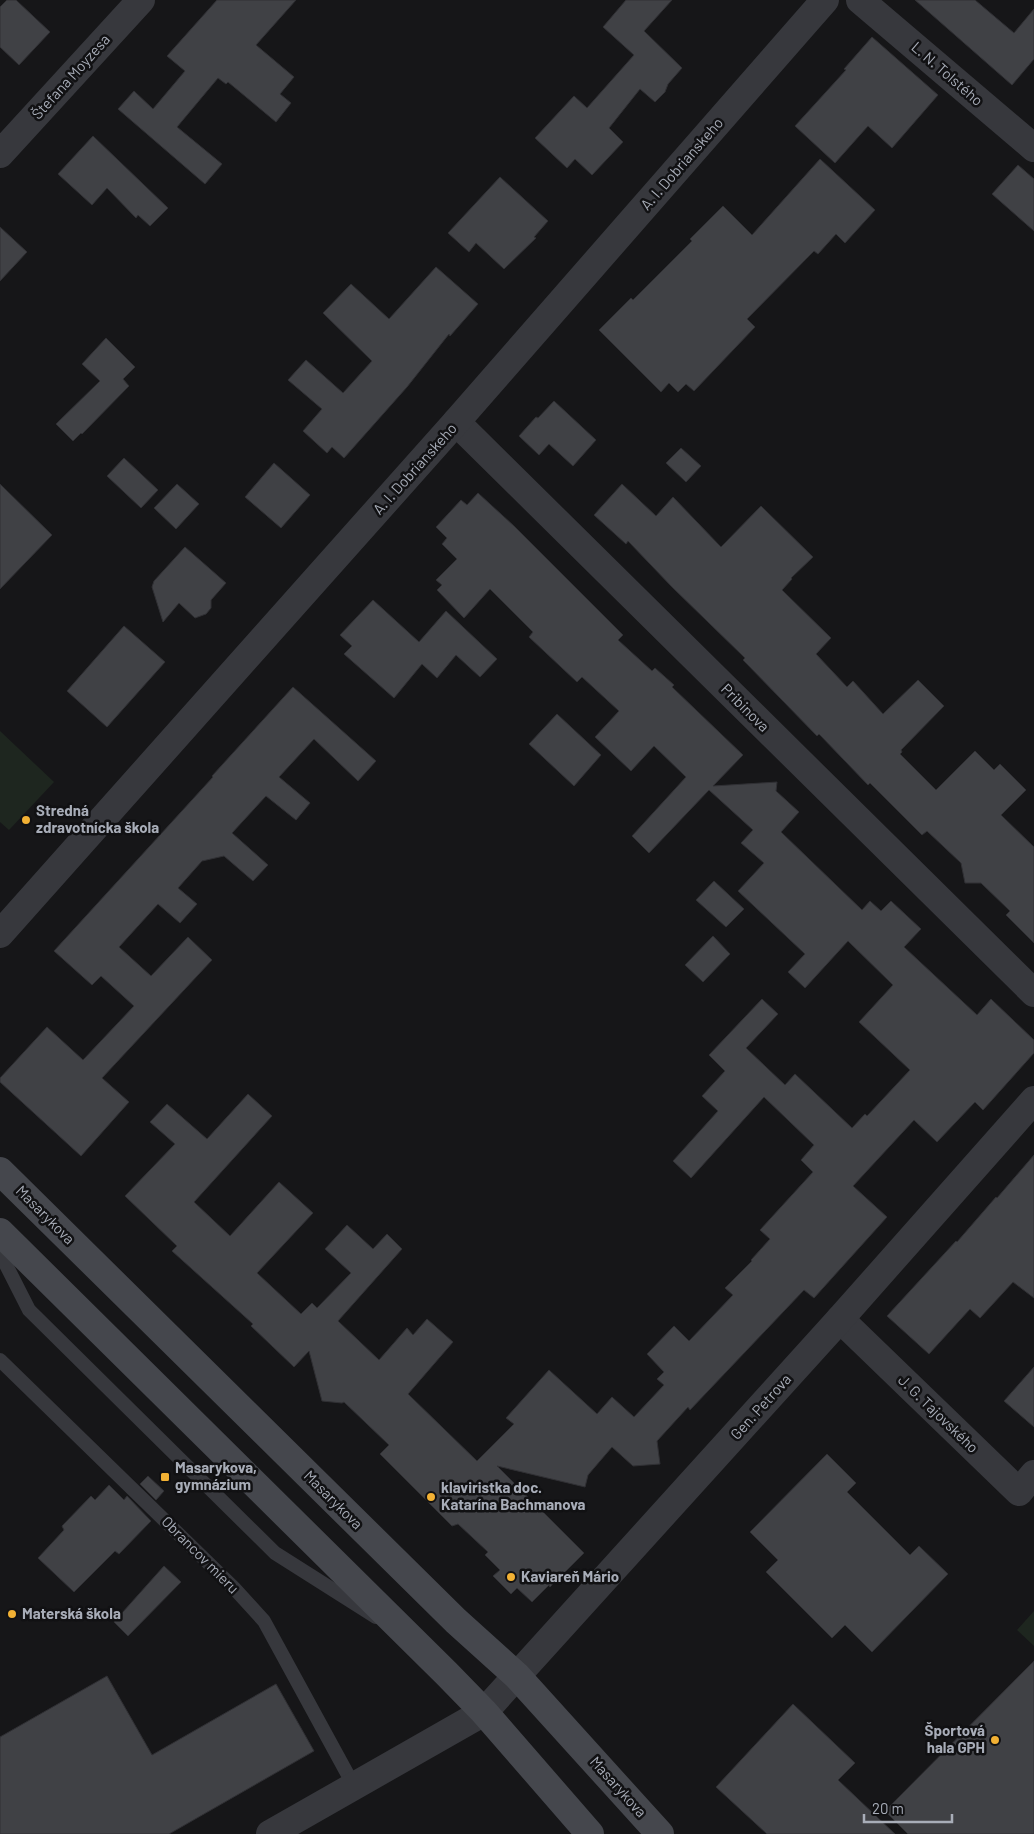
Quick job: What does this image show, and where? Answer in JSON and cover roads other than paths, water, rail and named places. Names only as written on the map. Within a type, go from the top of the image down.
[{"type":"main road","name":"Masarykova","points":[[0,1171],[456,1621],[517,1676],[660,1834]]},
{"type":"main road","points":[[0,1232],[420,1646],[484,1712],[590,1834]]},
{"type":"street","name":"Štefana Moyzesa","points":[[0,154],[141,0]]},
{"type":"street","name":"A. I. Dobrianskeho","points":[[0,934],[456,422],[825,0]]},
{"type":"street","name":"L. N. Tolstého","points":[[860,0],[1034,148]]},
{"type":"street","name":"Pribinova","points":[[456,422],[1034,993]]},
{"type":"street","name":"Gen. Petrova","points":[[484,1712],[840,1319],[1034,1100]]},
{"type":"street","name":"J. G. Tajovského","points":[[840,1319],[1018,1492],[1034,1474]]},
{"type":"street","points":[[270,1834],[484,1712]]},
{"type":"lane","points":[[0,1253],[29,1310],[275,1553],[420,1646]]},
{"type":"lane","name":"Obrancov mieru","points":[[0,1360],[234,1588],[264,1621],[354,1786]]},
{"type":"place","name":"Stredná zdravotnícka škola","points":[[26,820]]},
{"type":"place","name":"Masarykova, gymnázium","points":[[165,1477]]},
{"type":"place","name":"klaviristka doc. Katarína Bachmanova","points":[[431,1497]]},
{"type":"place","name":"Kaviareň Mário","points":[[511,1577]]},
{"type":"place","name":"Materská škola","points":[[12,1614]]},
{"type":"place","name":"Športová hala GPH","points":[[995,1740]]}]
